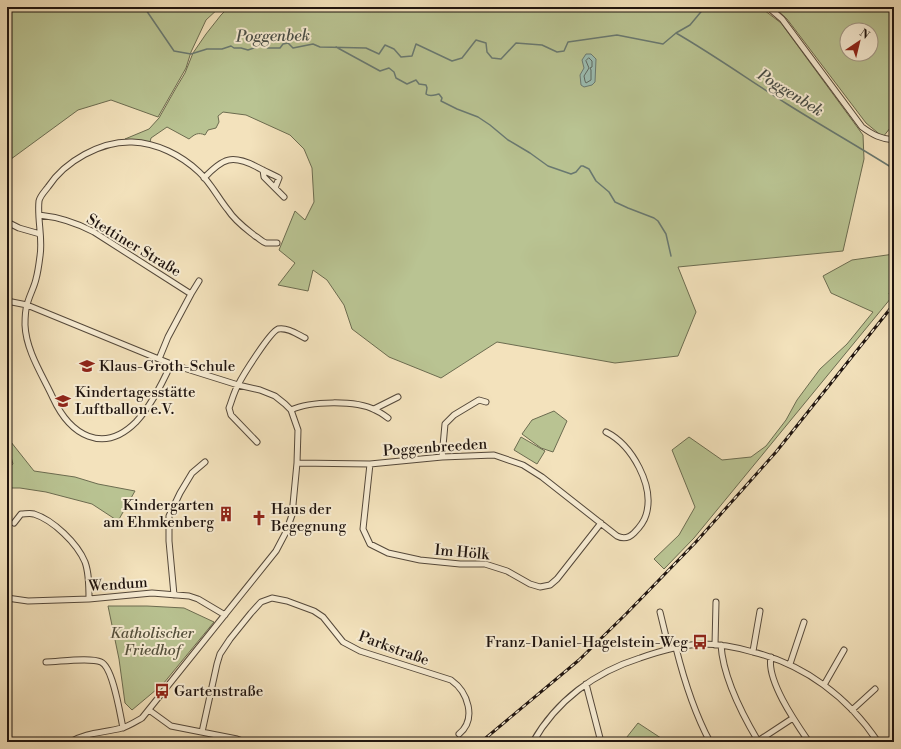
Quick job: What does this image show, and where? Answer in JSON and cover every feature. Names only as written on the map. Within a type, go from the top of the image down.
[{"type":"street","points":[[768,7],[782,19],[862,127],[874,135],[884,139],[893,140]]},
{"type":"street","points":[[172,364],[160,388],[147,408],[136,422],[116,436],[101,440],[90,438],[80,433],[70,424],[57,407],[29,347],[25,326],[27,305],[36,280],[41,254],[39,199],[53,179],[73,161],[103,146],[115,143],[132,142],[160,147],[178,156],[197,170],[242,227],[266,243],[277,243]]},
{"type":"street","points":[[204,178],[212,169],[225,160],[238,159],[244,160],[279,178],[275,188]]},
{"type":"street","points":[[263,170],[264,177],[284,197]]},
{"type":"street","name":"Stettiner Straße","points":[[39,215],[69,221],[94,232],[191,294]]},
{"type":"street","points":[[7,222],[19,228],[40,234]]},
{"type":"street","name":"Stettiner Straße","points":[[159,359],[171,331],[199,281]]},
{"type":"street","points":[[7,301],[27,305],[172,364],[238,385],[260,390],[275,396],[291,410],[298,430],[293,510],[286,532],[276,551],[142,718],[123,728],[85,734],[70,742]]},
{"type":"street","points":[[257,442],[231,415],[229,408],[238,385],[274,331],[282,329],[294,332],[304,338]]},
{"type":"street","points":[[374,409],[398,398]]},
{"type":"street","points":[[442,457],[445,424],[454,415],[479,400],[486,402]]},
{"type":"street","points":[[291,410],[297,407],[314,404],[341,403],[359,405],[374,409],[388,418]]},
{"type":"street","name":"Poggenbreeden","points":[[297,463],[370,464],[442,457],[494,455],[523,465],[542,477],[621,538],[625,538],[632,535],[646,516],[648,497],[646,486],[636,461],[627,449],[613,435],[606,432]]},
{"type":"street","points":[[174,595],[169,541],[169,516],[192,473],[205,462]]},
{"type":"street","name":"Im Hölk","points":[[370,464],[363,529],[370,544],[388,553],[420,560],[460,564],[485,564],[507,571],[530,584],[540,587],[550,585],[557,579],[601,523]]},
{"type":"street","points":[[14,523],[21,514],[33,514],[55,525],[78,550],[85,562],[88,574],[89,598]]},
{"type":"street","name":"Wendum","points":[[7,598],[28,601],[152,593],[189,596],[198,599],[225,615]]},
{"type":"street","name":"Parkstraße","points":[[202,732],[220,654],[230,639],[261,602],[272,598],[287,601],[314,610],[322,617],[343,642],[360,651],[451,680],[460,688],[469,706],[469,716],[465,729],[459,734]]},
{"type":"street","points":[[715,645],[716,602]]},
{"type":"street","points":[[753,651],[760,611]]},
{"type":"street","points":[[660,612],[669,649]]},
{"type":"street","points":[[790,664],[804,622]]},
{"type":"street","points":[[532,742],[556,711],[586,684],[609,670],[625,663],[669,649],[692,645],[721,645],[753,651],[790,664],[807,673],[824,685],[852,710],[878,742]]},
{"type":"street","points":[[721,645],[728,677],[747,724],[758,741],[793,718]]},
{"type":"street","points":[[676,648],[688,691],[710,742]]},
{"type":"street","points":[[824,685],[844,650]]},
{"type":"street","points":[[771,657],[771,670],[782,697],[793,718],[809,742]]},
{"type":"street","points":[[46,662],[92,660],[104,664],[107,667],[111,678],[123,728]]},
{"type":"street","points":[[586,684],[601,742]]},
{"type":"street","points":[[852,710],[875,689]]},
{"type":"street","points":[[149,710],[171,726],[245,742]]},
{"type":"street","points":[[536,736],[539,742]]},
{"type":"green space","points":[[7,7],[220,7],[206,20],[191,52],[186,68],[158,117],[111,100],[78,110],[7,162]]},
{"type":"green space","points":[[229,7],[760,7],[781,23],[863,135],[864,159],[843,251],[678,267],[696,312],[678,356],[615,363],[497,342],[441,378],[389,357],[352,329],[344,305],[327,280],[313,270],[308,291],[278,285],[295,263],[279,250],[295,211],[305,220],[314,202],[312,168],[304,149],[290,135],[246,115],[223,112],[218,116],[219,122],[216,128],[208,130],[205,135],[197,134],[189,139],[167,127],[151,138],[150,142],[125,139],[149,129],[159,118],[185,73],[193,53],[206,34]]},
{"type":"green space","points":[[774,7],[796,9],[797,7],[894,7],[894,123],[883,137],[866,123],[787,19]]},
{"type":"green space","points":[[894,254],[894,288],[889,293],[891,298],[694,538],[664,569],[654,559],[679,535],[695,507],[672,450],[689,437],[722,460],[751,457],[766,446],[786,420],[797,400],[820,369],[847,344],[873,312],[831,293],[823,276],[852,260]]},
{"type":"green space","points":[[554,411],[567,421],[553,452],[541,448],[522,434],[532,420]]},
{"type":"green space","points":[[7,437],[34,471],[75,477],[98,484],[135,491],[118,521],[92,504],[46,492],[20,488],[7,488],[7,468],[13,464],[7,443]]},
{"type":"green space","points":[[521,437],[545,451],[537,464],[514,450]]},
{"type":"green space","name":"Katholischer Friedhof","points":[[108,606],[184,608],[214,622],[163,684],[132,710],[125,703],[119,659]]},
{"type":"green space","points":[[638,723],[667,742],[623,742]]},
{"type":"water","points":[[586,54],[591,54],[596,59],[595,82],[592,85],[584,87],[581,85],[580,75],[584,68],[582,60]]},
{"type":"waterway","name":"Poggenbek","points":[[144,7],[174,51],[191,54],[207,49],[222,49],[231,46],[234,48],[248,50],[263,45],[268,48],[280,48],[283,44],[288,43],[293,48],[313,44],[320,47],[366,48],[379,54],[385,45],[394,49],[401,57],[412,56],[416,44],[452,61],[462,58],[476,40],[486,43],[487,52],[492,58],[501,59],[516,43],[542,45],[557,52],[564,51],[568,42],[617,35],[663,44],[676,33],[690,25],[705,7]]},
{"type":"waterway","points":[[884,7],[894,16]]},
{"type":"waterway","name":"Poggenbek","points":[[676,33],[787,104],[894,169]]},
{"type":"waterway","points":[[336,47],[380,71],[389,68],[394,72],[396,78],[407,84],[416,80],[419,84],[426,85],[426,94],[431,96],[439,94],[442,98],[441,101],[478,117],[508,140],[548,166],[571,174],[576,172],[581,166],[589,169],[596,181],[609,192],[615,202],[658,221],[666,234],[671,256]]},
{"type":"railway","points":[[481,742],[579,660],[695,543],[776,452],[894,304]]},
{"type":"place","name":"Klaus-Groth-Schule","points":[[87,366]]},
{"type":"place","name":"Kindertagesstätte Luftballon e.V.","points":[[63,401]]},
{"type":"place","name":"Kindergarten am Ehmkenberg","points":[[226,514]]},
{"type":"place","name":"Haus der Begegnung","points":[[259,518]]},
{"type":"place","name":"Franz-Daniel-Hagelstein-Weg","points":[[700,642]]},
{"type":"place","name":"Gartenstraße","points":[[162,691]]}]
